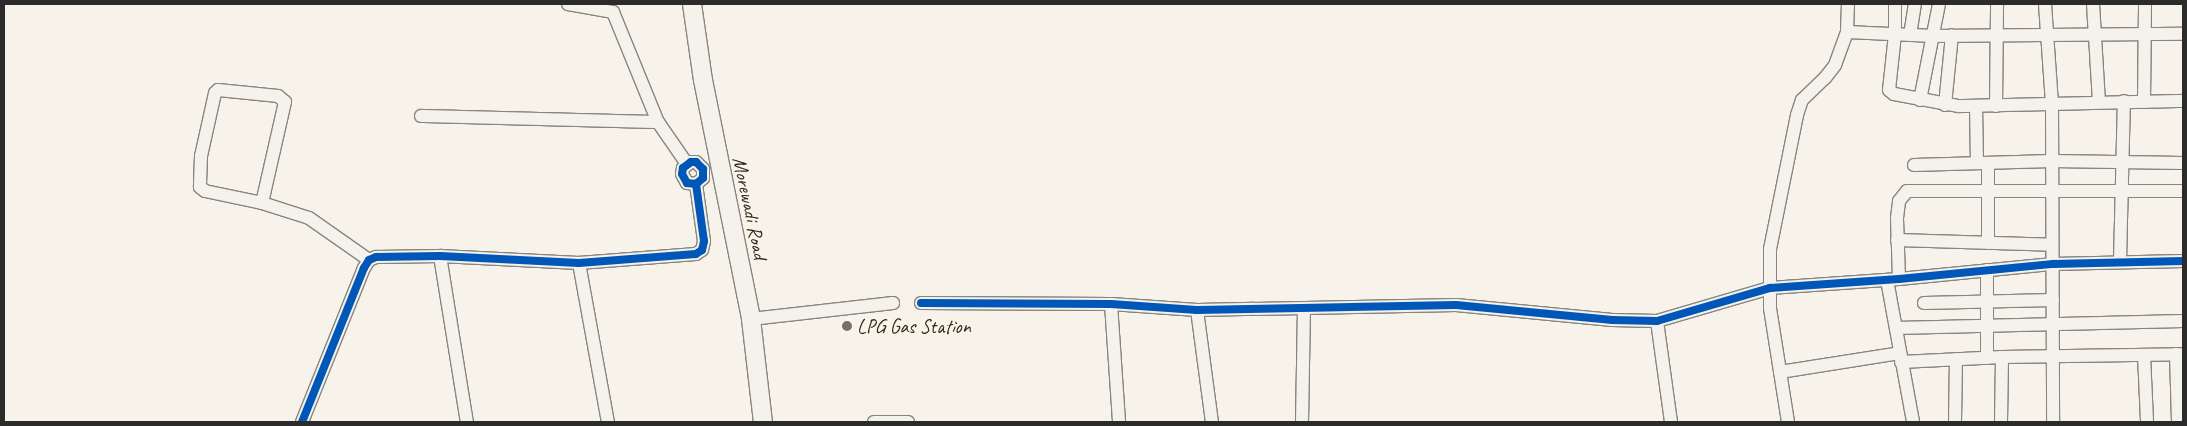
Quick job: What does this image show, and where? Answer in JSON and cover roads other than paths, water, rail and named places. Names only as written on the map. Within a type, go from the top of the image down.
[{"type":"main road","name":"Morewadi Road","points":[[692,4],[711,165],[751,319],[763,422]]},
{"type":"street","points":[[568,4],[613,8],[658,122],[687,164]]},
{"type":"street","points":[[1788,422],[1770,308],[1770,249],[1797,115],[1802,100],[1825,78],[1835,65],[1847,32],[1848,4]]},
{"type":"street","points":[[1895,4],[1889,90],[1894,94],[1945,105],[1976,106],[2099,101],[2183,101]]},
{"type":"street","points":[[1910,35],[1915,4]]},
{"type":"street","points":[[1920,100],[1939,4]]},
{"type":"street","points":[[1996,106],[1998,4]]},
{"type":"street","points":[[2044,4],[2052,103],[2053,422]]},
{"type":"street","points":[[2093,4],[2099,101]]},
{"type":"street","points":[[2144,102],[2145,4]]},
{"type":"street","points":[[1847,32],[1934,36],[2183,34]]},
{"type":"street","points":[[1945,105],[1952,35]]},
{"type":"street","points":[[262,204],[285,102],[278,96],[218,90],[214,93],[201,156],[200,187],[205,191],[262,204],[309,218],[369,260]]},
{"type":"street","points":[[2120,261],[2120,191],[2124,101]]},
{"type":"street","points":[[1976,106],[1988,192],[1988,243]]},
{"type":"street","points":[[421,116],[658,122]]},
{"type":"street","points":[[696,162],[711,165],[703,178],[696,184],[687,182],[684,179],[684,168],[687,164],[696,162]]},
{"type":"street","points":[[1914,165],[2052,162],[2183,163]]},
{"type":"street","points":[[302,422],[364,268],[369,260],[376,257],[440,256],[579,263],[696,254],[702,250],[704,241],[696,184]]},
{"type":"street","points":[[1913,422],[1896,328],[1893,280],[1899,201],[1907,191],[2183,191]]},
{"type":"street","points":[[1897,240],[2052,245]]},
{"type":"street","points":[[440,256],[468,422]]},
{"type":"street","points":[[921,303],[1111,304],[1197,310],[1456,305],[1612,320],[1657,321],[1770,288],[1893,280],[2053,264],[2183,261]]},
{"type":"street","points":[[579,263],[608,422]]},
{"type":"street","points":[[1987,270],[1987,358]]},
{"type":"street","points":[[1924,303],[2053,300]]},
{"type":"street","points":[[751,319],[893,303]]},
{"type":"street","points":[[1111,304],[1119,422]]},
{"type":"street","points":[[1302,422],[1304,308]]},
{"type":"street","points":[[1197,310],[1212,422]]},
{"type":"street","points":[[1657,321],[1671,422]]},
{"type":"street","points":[[1896,328],[2183,321]]},
{"type":"street","points":[[1780,372],[1901,358],[1956,359],[2180,354],[2178,422]]},
{"type":"street","points":[[2144,355],[2147,422]]},
{"type":"street","points":[[2001,422],[2002,357]]},
{"type":"street","points":[[1954,422],[1956,359]]},
{"type":"street","points":[[874,422],[908,422]]},
{"type":"place","name":"LPG Gas Station","points":[[847,326]]}]
